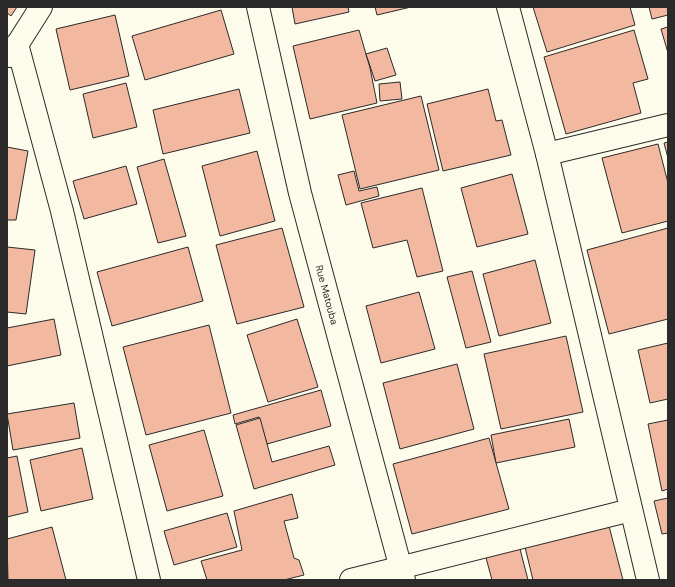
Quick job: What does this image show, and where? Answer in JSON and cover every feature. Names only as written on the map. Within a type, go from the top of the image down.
[{"type":"street","points":[[41,7],[12,52],[62,211],[148,580]]},
{"type":"street","name":"Rue Matouba","points":[[258,7],[300,193],[402,574]]},
{"type":"street","points":[[508,7],[547,154],[648,580]]},
{"type":"street","points":[[547,154],[668,125]]},
{"type":"street","points":[[351,580],[402,574],[631,510]]},
{"type":"building","points":[[7,7],[17,7],[11,16],[7,13]]},
{"type":"building","points":[[292,7],[348,7],[349,12],[295,24]]},
{"type":"building","points":[[375,7],[411,7],[377,15]]},
{"type":"building","points":[[533,7],[630,7],[635,25],[547,52]]},
{"type":"building","points":[[649,7],[668,7],[668,15],[652,19]]},
{"type":"building","points":[[221,10],[234,54],[145,80],[132,36]]},
{"type":"building","points":[[115,15],[129,76],[70,90],[56,29]]},
{"type":"building","points":[[668,27],[668,53],[661,29]]},
{"type":"building","points":[[359,30],[370,68],[377,103],[310,119],[293,46]]},
{"type":"building","points":[[634,30],[648,79],[633,83],[641,113],[566,134],[544,57]]},
{"type":"building","points":[[387,48],[396,75],[375,81],[366,54]]},
{"type":"building","points":[[400,82],[402,99],[380,101],[379,84]]},
{"type":"building","points":[[126,83],[137,127],[93,138],[83,94]]},
{"type":"building","points":[[239,89],[250,133],[163,154],[153,110]]},
{"type":"building","points":[[488,89],[496,121],[502,120],[511,155],[443,171],[427,104]]},
{"type":"building","points":[[421,96],[439,170],[360,189],[342,115]]},
{"type":"building","points":[[668,142],[668,158],[664,143]]},
{"type":"building","points":[[658,144],[668,183],[668,221],[622,233],[602,158]]},
{"type":"building","points":[[7,147],[28,151],[16,220],[7,220]]},
{"type":"building","points":[[257,151],[275,221],[220,236],[202,166]]},
{"type":"building","points":[[164,159],[186,236],[158,243],[137,167]]},
{"type":"building","points":[[126,166],[137,204],[84,219],[73,181]]},
{"type":"building","points":[[354,171],[359,191],[377,187],[379,196],[346,205],[338,175]]},
{"type":"building","points":[[512,174],[528,234],[477,247],[461,188]]},
{"type":"building","points":[[422,188],[443,271],[417,277],[407,240],[373,248],[361,203]]},
{"type":"building","points":[[282,228],[304,307],[237,324],[216,245]]},
{"type":"building","points":[[668,228],[668,319],[609,334],[587,250]]},
{"type":"building","points":[[7,247],[35,250],[26,314],[7,312]]},
{"type":"building","points":[[188,247],[203,301],[112,326],[97,272]]},
{"type":"building","points":[[535,260],[551,323],[499,336],[483,274]]},
{"type":"building","points":[[472,271],[491,342],[466,348],[447,277]]},
{"type":"building","points":[[419,292],[435,349],[381,363],[366,306]]},
{"type":"building","points":[[54,319],[61,355],[7,366],[7,328]]},
{"type":"building","points":[[297,319],[318,387],[268,402],[247,335]]},
{"type":"building","points":[[209,325],[231,413],[146,435],[123,347]]},
{"type":"building","points":[[566,336],[583,412],[501,429],[484,354]]},
{"type":"building","points":[[668,343],[668,399],[650,403],[638,350]]},
{"type":"building","points":[[457,364],[474,429],[400,449],[383,383]]},
{"type":"building","points":[[321,390],[331,426],[267,444],[259,417],[235,424],[233,415]]},
{"type":"building","points":[[74,403],[80,438],[13,450],[7,414]]},
{"type":"building","points":[[260,418],[272,462],[329,446],[335,465],[254,489],[236,425]]},
{"type":"building","points":[[569,419],[575,447],[496,463],[491,435]]},
{"type":"building","points":[[668,420],[668,489],[662,491],[648,424]]},
{"type":"building","points":[[204,430],[223,496],[167,511],[149,445]]},
{"type":"building","points":[[489,438],[509,509],[412,534],[393,464]]},
{"type":"building","points":[[82,448],[93,499],[41,511],[30,460]]},
{"type":"building","points":[[17,456],[28,512],[7,517],[7,458]]},
{"type":"building","points":[[292,494],[298,518],[284,521],[294,558],[299,560],[304,575],[284,580],[207,580],[201,561],[242,550],[234,511]]},
{"type":"building","points":[[668,498],[668,533],[662,534],[654,501]]},
{"type":"building","points":[[227,513],[237,547],[174,565],[164,531]]},
{"type":"building","points":[[609,526],[623,580],[533,580],[525,547]]},
{"type":"building","points":[[52,527],[66,580],[8,580],[7,539]]},
{"type":"building","points":[[519,545],[528,580],[492,580],[485,554]]}]
